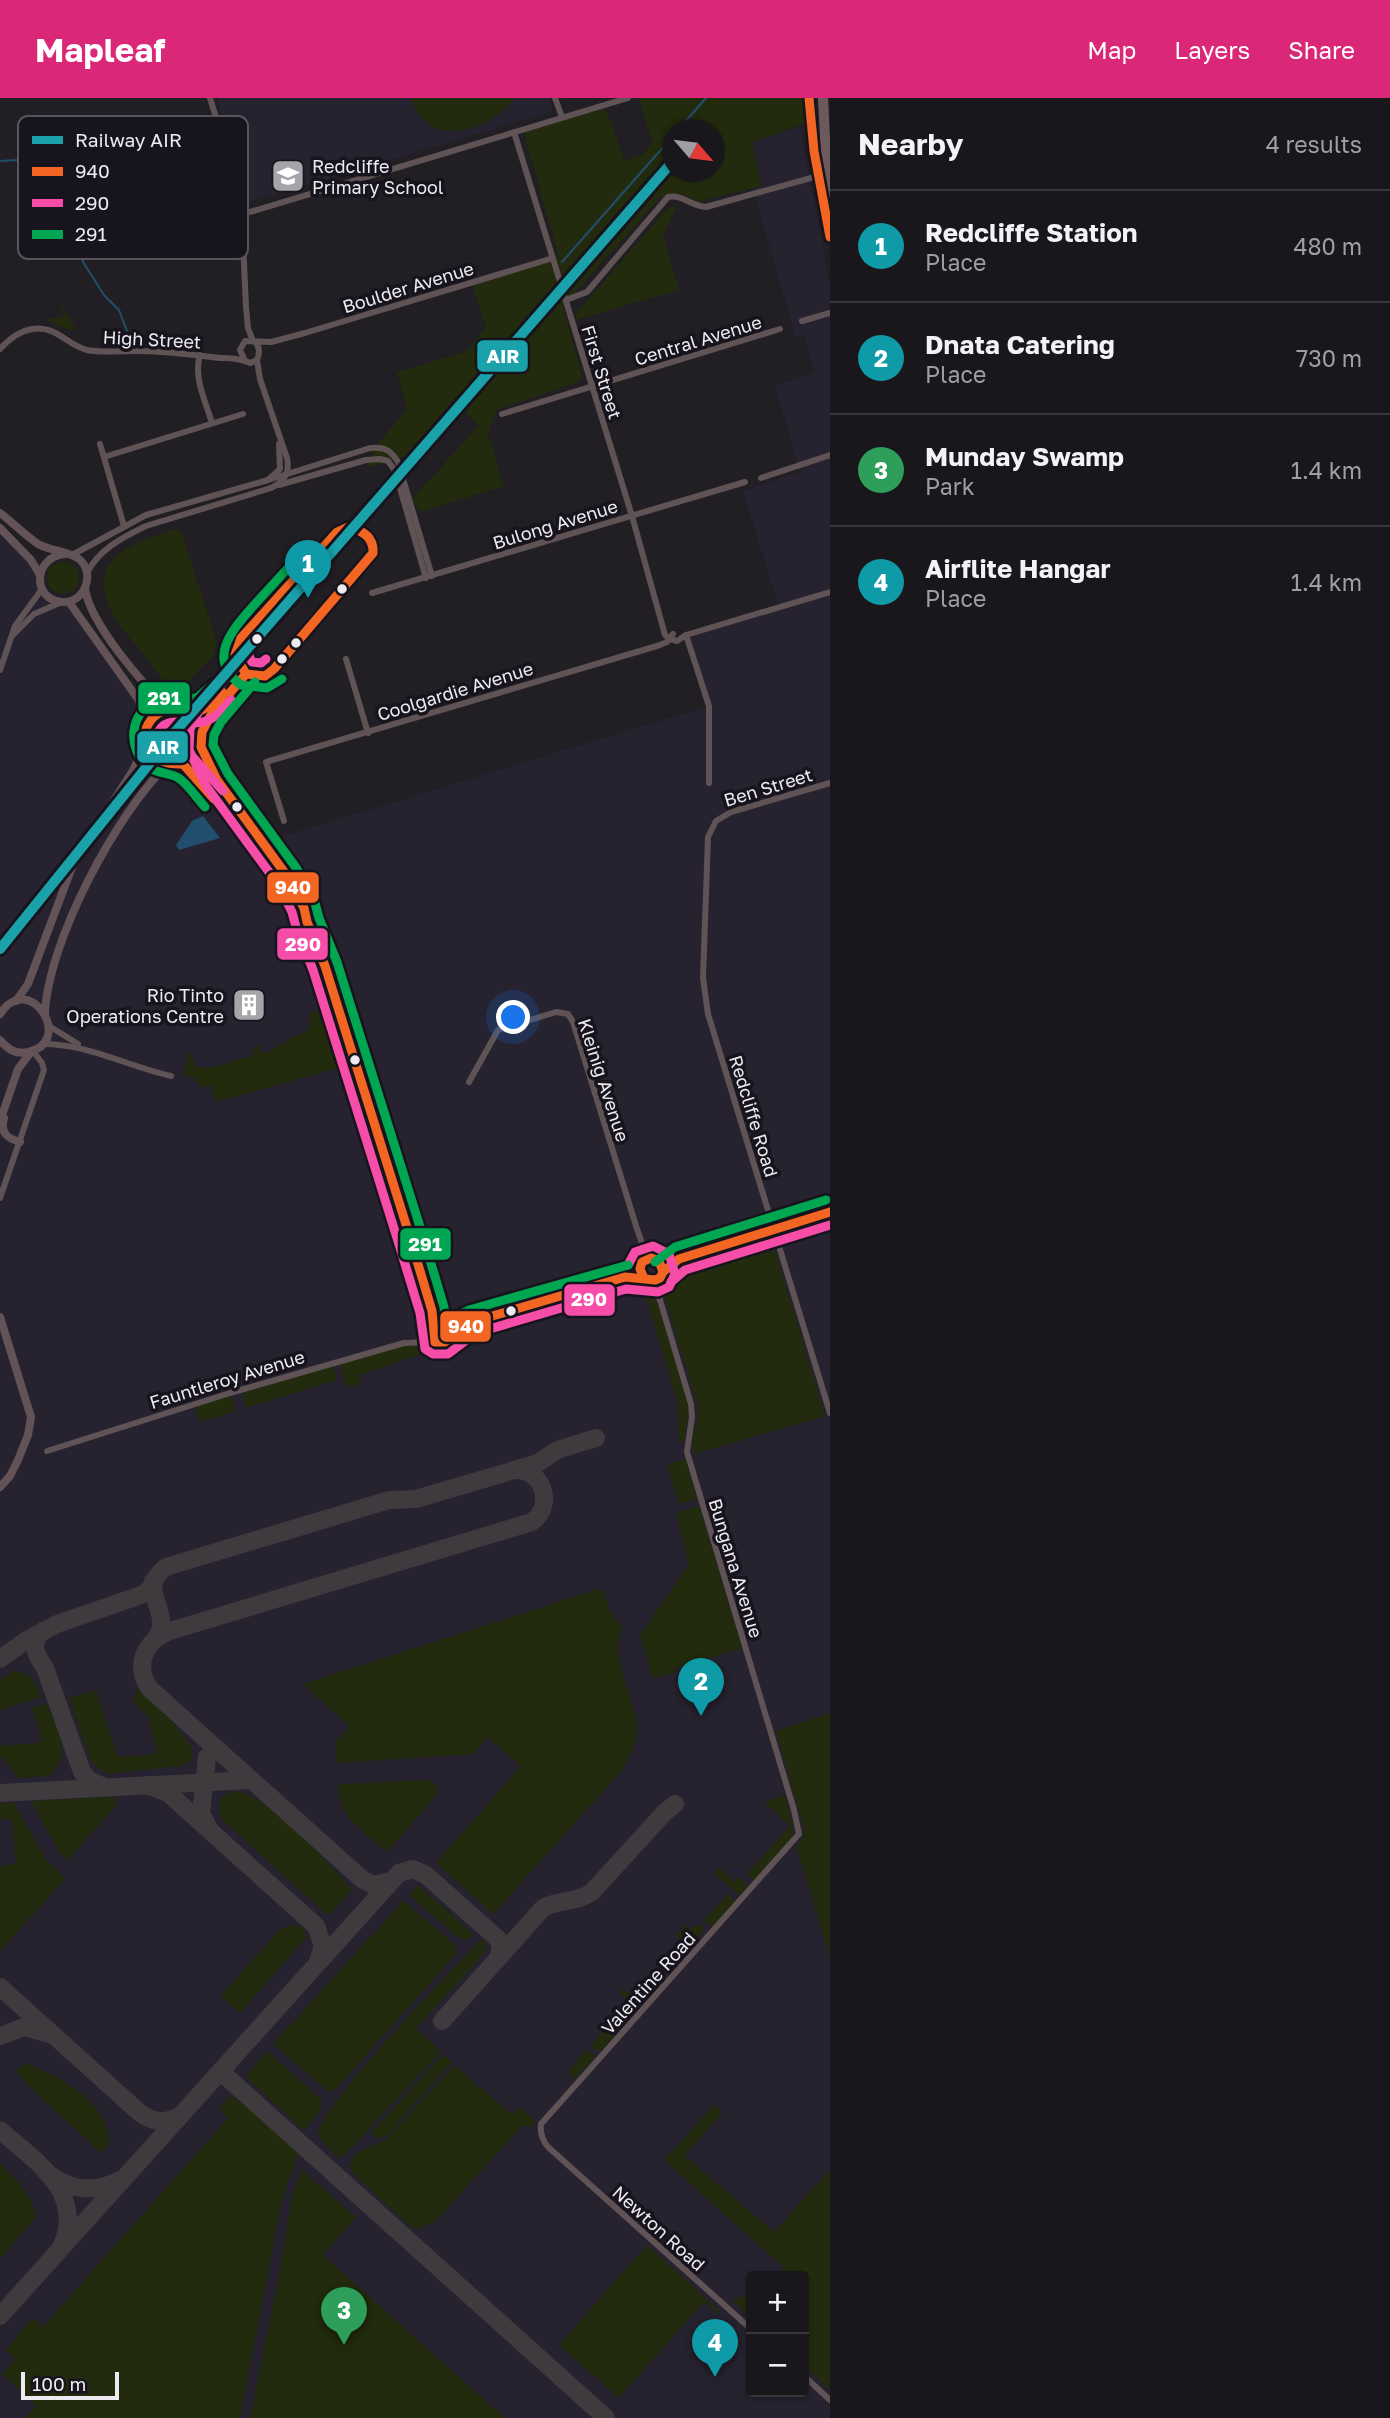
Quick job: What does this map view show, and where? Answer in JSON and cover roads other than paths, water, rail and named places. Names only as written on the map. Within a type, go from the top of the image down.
[{"type":"highway","points":[[809,98],[810,120],[825,175]]},
{"type":"highway","points":[[823,98],[830,235]]},
{"type":"main road","points":[[0,513],[40,545],[82,562],[87,573],[85,589],[88,602],[145,685],[168,708]]},
{"type":"main road","points":[[0,528],[31,560],[40,575],[42,589],[50,598],[65,602],[138,699],[149,723]]},
{"type":"main road","points":[[40,575],[51,558],[69,555]]},
{"type":"main road","points":[[65,602],[81,595],[85,589]]},
{"type":"main road","points":[[0,1014],[28,985],[72,867],[132,772],[146,745],[149,723],[154,716],[168,708],[188,711],[198,721],[202,734],[201,747],[183,764],[167,765],[158,761],[146,745]]},
{"type":"main road","points":[[201,747],[218,780],[286,876],[304,908],[333,992],[432,1311],[436,1342],[446,1344],[463,1325]]},
{"type":"main road","points":[[183,764],[211,795],[266,867],[297,915],[307,922]]},
{"type":"main road","points":[[0,1121],[21,1063],[43,1044],[49,1026],[45,1013],[46,990],[81,896],[123,822],[167,765]]},
{"type":"main road","points":[[0,1006],[13,1002],[33,1002],[45,1013]]},
{"type":"main road","points":[[0,1040],[13,1051],[32,1051]]},
{"type":"main road","points":[[8,1098],[2,1131],[10,1139],[20,1142]]},
{"type":"main road","points":[[434,1330],[463,1325],[625,1277],[642,1264],[679,1259],[830,1212]]},
{"type":"main road","points":[[625,1277],[646,1279],[661,1275],[679,1259]]},
{"type":"main road","points":[[656,1260],[661,1275]]},
{"type":"main road","points":[[642,1264],[640,1273],[646,1279]]},
{"type":"main road","points":[[432,1311],[452,1336]]},
{"type":"main road","points":[[0,1317],[30,1417],[28,1434],[18,1460],[10,1476],[0,1487]]},
{"type":"street","points":[[210,98],[216,116]]},
{"type":"street","points":[[555,98],[562,117]]},
{"type":"street","points":[[248,212],[628,98]]},
{"type":"street","name":"First Street","points":[[514,132],[632,516],[663,620],[663,631],[669,636]]},
{"type":"street","points":[[566,300],[587,292],[668,197],[677,196],[691,204],[705,207],[825,175]]},
{"type":"street","name":"Boulder Avenue","points":[[251,341],[271,342],[553,258]]},
{"type":"street","points":[[244,259],[248,328],[251,341],[260,351],[257,360],[260,379],[278,439],[282,463],[288,473],[303,478]]},
{"type":"street","points":[[802,321],[830,313]]},
{"type":"street","name":"High Street","points":[[0,349],[14,336],[32,329],[54,331],[86,349],[176,352],[230,357],[247,362]]},
{"type":"street","name":"Central Avenue","points":[[502,414],[780,330]]},
{"type":"street","points":[[230,357],[251,341]]},
{"type":"street","name":"Boulder Avenue","points":[[260,351],[271,342]]},
{"type":"street","points":[[241,348],[242,356],[260,379]]},
{"type":"street","points":[[200,355],[198,377],[212,424]]},
{"type":"street","points":[[247,362],[257,360]]},
{"type":"street","points":[[104,457],[243,414]]},
{"type":"street","points":[[100,444],[124,526]]},
{"type":"street","points":[[69,555],[146,515],[282,481],[288,473],[370,448],[385,448],[397,461],[429,577]]},
{"type":"street","points":[[761,478],[830,456]]},
{"type":"street","points":[[87,573],[93,561],[103,552],[146,526],[269,484],[303,478],[366,460],[380,459],[388,461],[395,471],[429,577]]},
{"type":"street","points":[[282,463],[298,466],[318,465]]},
{"type":"street","points":[[269,484],[282,463]]},
{"type":"street","name":"Bulong Avenue","points":[[372,593],[745,482]]},
{"type":"street","points":[[0,670],[15,626],[42,589]]},
{"type":"street","name":"Coolgardie Avenue","points":[[284,821],[266,762],[651,646],[669,636],[677,641],[686,635],[830,592]]},
{"type":"street","points":[[11,639],[34,614],[65,602]]},
{"type":"street","points":[[686,635],[709,706],[709,783]]},
{"type":"street","points":[[346,659],[368,733]]},
{"type":"street","name":"Ben Street","points":[[716,821],[731,812],[830,783]]},
{"type":"street","name":"Redcliffe Road","points":[[716,821],[709,833],[707,852],[704,992],[708,1014],[830,1413]]},
{"type":"street","name":"Kleinig Avenue","points":[[469,1082],[502,1027],[556,1012],[568,1014],[573,1022],[642,1243],[642,1264]]},
{"type":"street","points":[[49,1026],[83,1047],[171,1076]]},
{"type":"street","points":[[43,1044],[83,1047]]},
{"type":"street","points":[[0,1198],[44,1067],[32,1051]]},
{"type":"street","name":"Kleinig Avenue","points":[[642,1243],[656,1260]]},
{"type":"street","name":"Bungana Avenue","points":[[660,1300],[661,1275]]},
{"type":"street","name":"Bungana Avenue","points":[[646,1279],[660,1300],[691,1404],[687,1452],[794,1810],[799,1834],[793,1842]]},
{"type":"street","name":"Fauntleroy Avenue","points":[[418,1341],[434,1330]]},
{"type":"street","name":"Fauntleroy Avenue","points":[[47,1451],[230,1393],[404,1343],[436,1342]]},
{"type":"street","name":"Valentine Road","points":[[548,2147],[541,2136],[541,2124],[793,1842]]},
{"type":"street","name":"Newton Road","points":[[548,2147],[746,2325]]},
{"type":"street","points":[[809,2381],[830,2400]]},
{"type":"water","points":[[203,816],[220,838],[179,850],[176,845],[192,821]]},
{"type":"waterway","points":[[688,119],[706,98]]},
{"type":"waterway","points":[[562,262],[662,148]]},
{"type":"waterway","points":[[0,161],[18,160]]},
{"type":"waterway","points":[[83,259],[104,295],[119,310],[127,331]]},
{"type":"rail line","name":"AIR","points":[[0,949],[174,733],[662,174]]},
{"type":"place","name":"Redcliffe Primary School","points":[[288,176]]},
{"type":"place","name":"Redcliffe Station","points":[[308,598]]},
{"type":"place","name":"Rio Tinto Operations Centre","points":[[249,1005]]},
{"type":"place","name":"Dnata Catering","points":[[701,1716]]},
{"type":"place","name":"Munday Swamp","points":[[344,2345]]},
{"type":"place","name":"Airflite Hangar","points":[[715,2377]]}]
